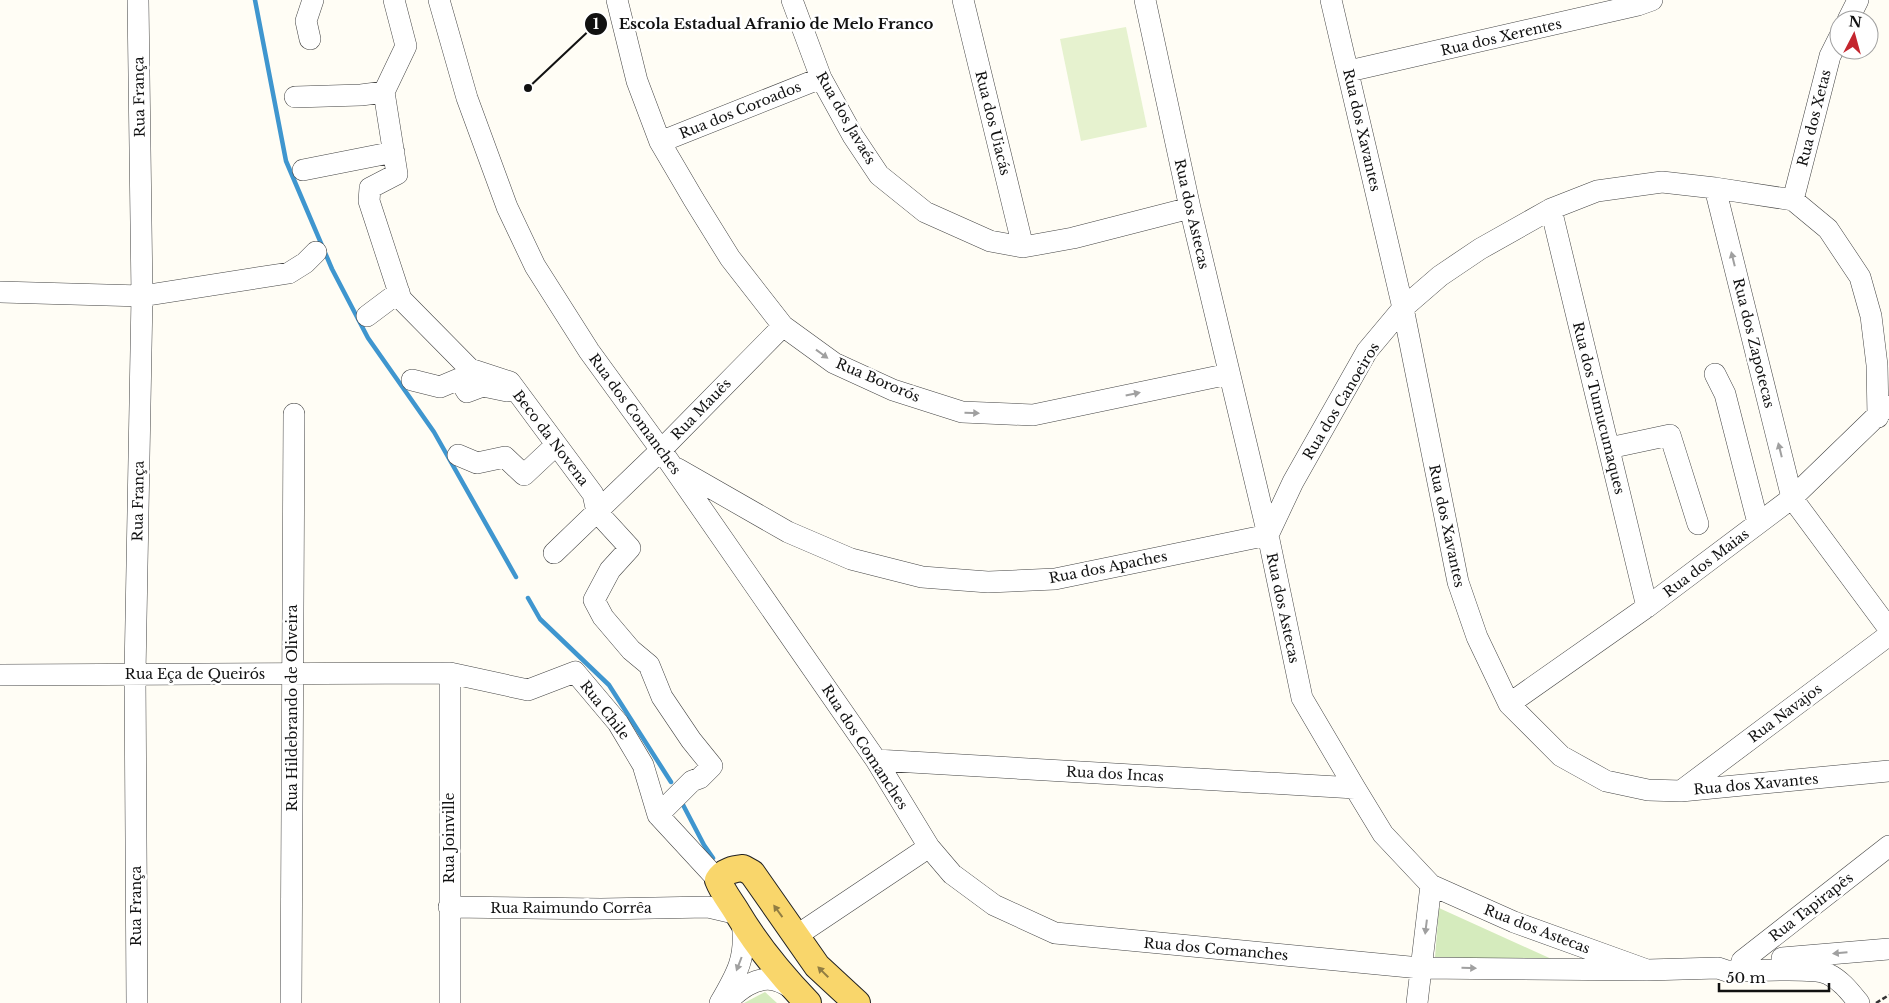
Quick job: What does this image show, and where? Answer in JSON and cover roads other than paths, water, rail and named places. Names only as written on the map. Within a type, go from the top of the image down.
[{"type":"main road","points":[[802,997],[740,918],[720,885],[721,875],[743,868],[752,874],[817,966],[857,1003]]},
{"type":"street","name":"Rua França","points":[[137,1003],[135,674],[142,296],[138,0]]},
{"type":"street","points":[[310,39],[306,21],[313,0]]},
{"type":"street","points":[[295,97],[361,95],[384,92],[406,46],[394,0]]},
{"type":"street","name":"Rua dos Comanches","points":[[439,0],[470,107],[507,207],[535,266],[589,351],[666,457],[876,760],[929,847],[952,874],[994,906],[1055,933],[1420,968],[1647,970]]},
{"type":"street","name":"Rua Bororós","points":[[616,0],[637,80],[660,142],[730,258],[782,326],[834,363],[893,390],[962,412],[1033,415],[1229,374]]},
{"type":"street","name":"Rua dos Javaés","points":[[792,0],[821,78],[853,136],[879,175],[925,212],[990,241],[1023,247],[1073,238],[1190,208]]},
{"type":"street","name":"Rua dos Uiacás","points":[[963,0],[1023,247]]},
{"type":"street","name":"Rua dos Astecas","points":[[1145,0],[1190,208],[1268,535],[1302,698],[1382,834],[1431,886],[1514,922],[1647,970],[1718,968],[1727,963],[1741,966],[1889,949]]},
{"type":"street","name":"Rua dos Xavantes","points":[[1331,0],[1403,308],[1458,582],[1477,637],[1509,704],[1561,756],[1606,780],[1648,790],[1681,791],[1889,771]]},
{"type":"street","name":"Rua dos Xerentes","points":[[1349,71],[1641,2]]},
{"type":"street","name":"Rua dos Xetas","points":[[1793,200],[1829,60]]},
{"type":"street","name":"Rua dos Coroados","points":[[660,142],[821,78]]},
{"type":"street","name":"Beco da Novena","points":[[384,92],[398,174],[370,188],[369,201],[401,299],[470,369],[510,382],[592,494],[597,512]]},
{"type":"street","points":[[303,170],[394,152]]},
{"type":"street","name":"Rua dos Canoeiros","points":[[1268,535],[1294,482],[1367,351],[1403,308],[1440,276],[1480,249],[1551,209],[1597,191],[1662,182],[1793,200]]},
{"type":"street","name":"Rua dos Zapotecas","points":[[1715,188],[1792,498]]},
{"type":"street","points":[[1793,200],[1828,229],[1860,278],[1871,316],[1883,410]]},
{"type":"street","name":"Rua dos Tumucumaques","points":[[1551,209],[1647,607]]},
{"type":"street","points":[[0,292],[142,296],[289,273],[305,263],[316,252]]},
{"type":"street","points":[[367,316],[399,292]]},
{"type":"street","name":"Rua Mauês","points":[[554,553],[597,512],[666,457],[782,326]]},
{"type":"street","points":[[1716,374],[1725,394],[1758,523]]},
{"type":"street","points":[[412,380],[440,387],[459,379],[467,392],[483,386],[517,393]]},
{"type":"street","name":"Rua dos Maias","points":[[1509,704],[1647,607],[1792,498],[1883,410]]},
{"type":"street","name":"Rua Hildebrando de Oliveira","points":[[291,1003],[294,414]]},
{"type":"street","points":[[1609,448],[1670,435],[1698,524]]},
{"type":"street","points":[[458,455],[477,463],[505,457],[524,475],[556,444]]},
{"type":"street","name":"Rua dos Apaches","points":[[666,457],[788,532],[851,559],[922,577],[988,582],[1055,579],[1268,535]]},
{"type":"street","points":[[1792,498],[1889,629]]},
{"type":"street","points":[[597,512],[630,548],[610,570],[594,600],[603,617],[631,650],[649,666],[662,697],[691,740],[712,766],[700,778],[692,781],[658,814]]},
{"type":"street","name":"Rua Navajos","points":[[1681,791],[1889,635]]},
{"type":"street","name":"Rua Chile","points":[[450,673],[528,690],[575,672],[618,723],[643,765],[658,814],[720,885]]},
{"type":"street","name":"Rua Eça de Queirós","points":[[0,674],[450,673]]},
{"type":"street","name":"Rua Joinville","points":[[450,673],[450,1003]]},
{"type":"street","name":"Rua dos Incas","points":[[876,760],[1354,788]]},
{"type":"street","name":"Rua Tapirapês","points":[[1741,966],[1889,846]]},
{"type":"street","points":[[796,936],[929,847]]},
{"type":"street","name":"Rua Raimundo Corrêa","points":[[692,907],[720,885]]},
{"type":"street","points":[[1418,1003],[1420,968],[1431,886]]},
{"type":"street","name":"Rua Raimundo Corrêa","points":[[449,908],[601,910],[708,907],[740,918]]},
{"type":"street","points":[[720,1003],[733,979],[743,952],[744,938],[740,918]]},
{"type":"street","points":[[1741,966],[1810,970],[1827,973],[1841,983],[1859,1003]]},
{"type":"street","points":[[725,1003],[742,989],[757,982],[773,980],[802,997]]},
{"type":"waterway","points":[[255,0],[286,161],[332,269],[368,338],[434,432],[516,577]]},
{"type":"waterway","points":[[528,598],[540,619],[609,685],[671,782]]},
{"type":"waterway","points":[[681,801],[713,858]]},
{"type":"place","name":"Escola Estadual Afranio de Melo Franco","points":[[528,88]]}]
